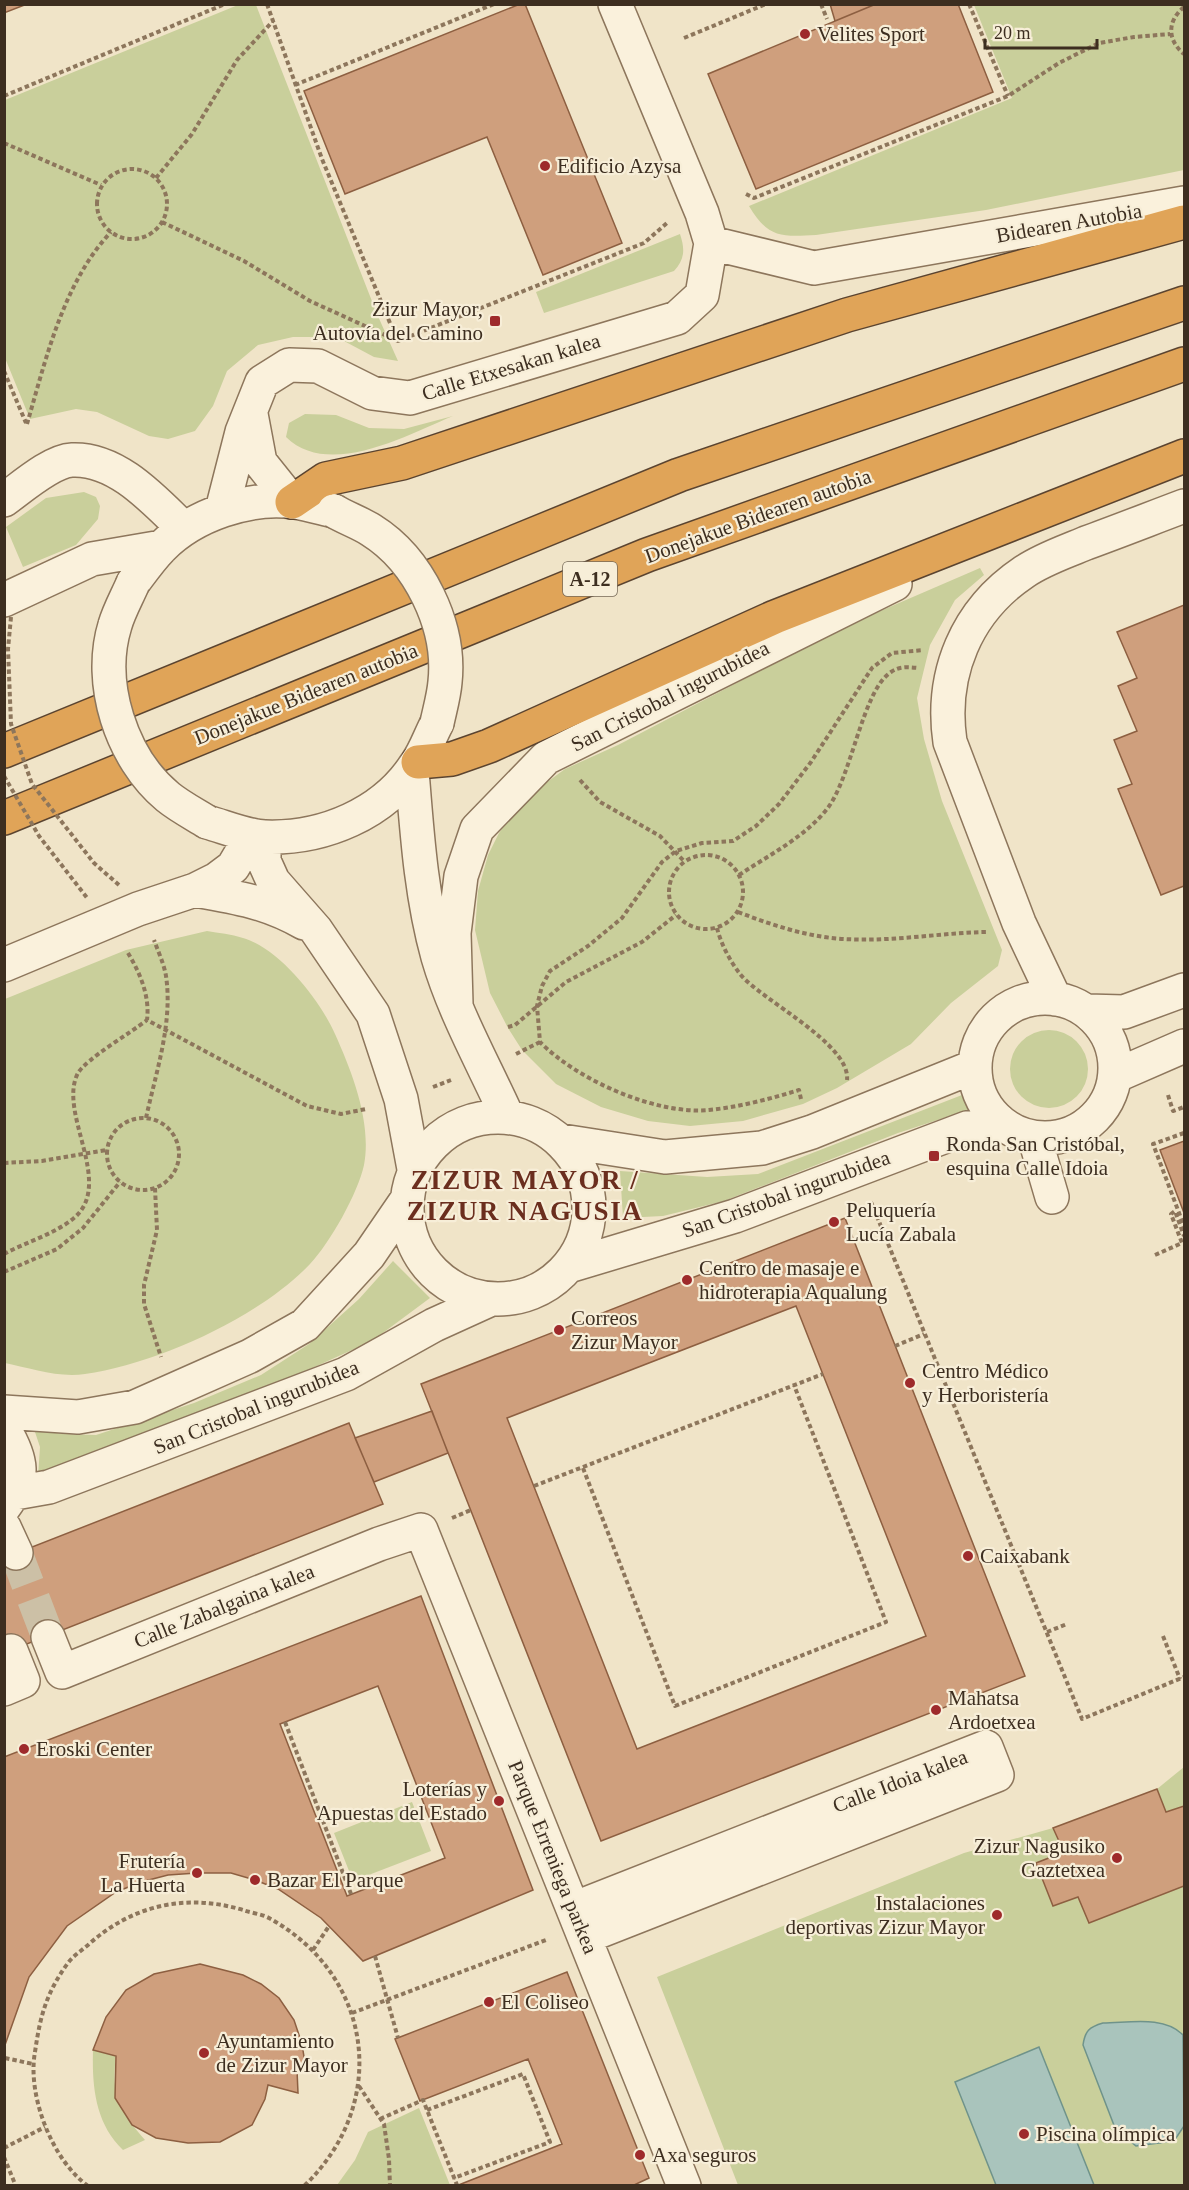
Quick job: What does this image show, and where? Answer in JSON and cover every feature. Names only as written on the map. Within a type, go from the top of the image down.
[{"type":"highway","points":[[292,502],[326,479],[402,463],[847,315],[1185,222]]},
{"type":"highway","points":[[4,751],[679,475],[1185,303]]},
{"type":"highway","name":"Donejakue Bidearen autobia","points":[[4,818],[647,555],[1185,364]]},
{"type":"highway","points":[[415,766],[452,759],[489,746],[775,617],[1185,456]]},
{"type":"street","name":"Calle Etxesakan kalea","points":[[222,510],[242,432],[262,382],[289,365],[318,366],[372,393],[410,398],[677,318],[702,295],[711,243],[702,213],[615,4]]},
{"type":"street","name":"Bidearen Autobia","points":[[711,243],[814,268],[1185,202]]},
{"type":"street","points":[[251,411],[260,462],[292,502]]},
{"type":"street","points":[[4,500],[44,472],[71,460],[103,465],[147,493],[173,538]]},
{"type":"street","points":[[8,608],[92,559],[173,538],[222,510],[253,503],[292,502],[334,511],[373,531],[405,560],[429,596],[442,637],[445,681],[437,723],[415,766],[388,795],[361,815],[331,829],[297,836],[258,836],[207,822],[167,796],[137,761],[117,718],[109,673],[114,626],[133,583],[173,538]]},
{"type":"street","points":[[1055,999],[1019,923],[950,742],[945,712],[954,664],[986,607],[1005,586],[1026,570],[1053,556],[1185,506]]},
{"type":"street","name":"San Cristobal ingurubidea","points":[[456,1004],[454,933],[458,898],[461,876],[477,829],[546,758],[1042,511]]},
{"type":"street","name":"San Cristobal ingurubidea","points":[[415,766],[418,858],[438,956],[465,1028],[507,1116]]},
{"type":"street","points":[[195,890],[233,867],[258,836]]},
{"type":"street","points":[[258,836],[264,861],[273,880],[316,930],[373,1014],[401,1100],[414,1169]]},
{"type":"street","points":[[4,965],[129,898],[195,890],[241,897],[276,907],[316,930]]},
{"type":"street","points":[[1087,1011],[1104,1030],[1114,1053],[1115,1076],[1106,1104],[1099,1115],[1083,1128],[1061,1137],[1035,1139],[1001,1125],[981,1100],[973,1067],[981,1036],[996,1016],[1020,1002],[1034,998],[1055,999],[1087,1011],[1124,1012],[1185,990]]},
{"type":"street","points":[[1115,1076],[1185,1046]]},
{"type":"street","points":[[4,1412],[78,1417],[135,1407],[250,1356],[305,1325],[369,1255],[406,1201],[414,1169],[432,1144],[460,1124],[507,1116],[530,1122],[562,1141],[665,1157],[762,1148],[812,1132],[973,1067]]},
{"type":"street","name":"San Cristobal ingurubidea","points":[[572,1265],[735,1216],[967,1128],[1001,1125]]},
{"type":"street","points":[[1035,1139],[1052,1197]]},
{"type":"street","points":[[406,1201],[410,1235],[424,1263],[452,1288],[489,1300],[524,1297],[556,1281],[572,1265],[587,1234],[591,1206],[584,1174],[562,1141]]},
{"type":"street","name":"San Cristobal ingurubidea","points":[[10,1500],[50,1487],[346,1374],[434,1325],[489,1300]]},
{"type":"street","points":[[4,1429],[18,1452],[20,1470],[10,1500]]},
{"type":"street","name":"Calle Zabalgaina kalea","points":[[48,1637],[62,1672],[379,1544],[421,1530]]},
{"type":"street","name":"Parque Erreniega parkea","points":[[421,1530],[684,2186]]},
{"type":"street","points":[[4,1689],[23,1682],[11,1651]]},
{"type":"street","name":"Calle Idoia kalea","points":[[986,1747],[997,1775],[579,1923],[986,1747]]},
{"type":"path","points":[[4,96],[225,4]]},
{"type":"path","points":[[267,4],[322,159],[398,341]]},
{"type":"path","points":[[295,85],[494,4]]},
{"type":"path","points":[[684,38],[766,4]]},
{"type":"path","points":[[821,4],[827,19]]},
{"type":"path","points":[[969,4],[1008,96]]},
{"type":"path","points":[[1185,7],[1171,24],[1170,34],[1174,46],[1185,54]]},
{"type":"path","points":[[156,178],[192,134],[237,60],[273,21]]},
{"type":"path","points":[[746,194],[754,198],[1008,96],[1059,63],[1099,43],[1170,34]]},
{"type":"path","points":[[4,143],[101,185]]},
{"type":"path","points":[[133,168],[144,170],[156,178],[164,189],[167,201],[162,222],[146,236],[131,239],[111,232],[104,226],[96,207],[101,185],[117,171],[133,168]]},
{"type":"path","points":[[162,222],[244,261],[310,301],[398,341],[644,243],[668,223]]},
{"type":"path","points":[[4,371],[27,424],[50,346],[67,304],[81,274],[111,232]]},
{"type":"path","points":[[8,608],[11,724],[32,784],[94,863],[129,898],[151,932],[165,974],[167,1006],[165,1029],[146,1118]]},
{"type":"path","points":[[802,1104],[799,1090],[707,1110],[661,1107],[594,1082],[557,1059],[540,1042],[537,1006],[542,986],[550,972],[588,946],[622,918],[662,862],[676,850],[702,843],[733,841],[756,826],[779,804],[811,762],[872,668],[892,653],[929,650],[954,664]]},
{"type":"path","points":[[740,875],[812,826],[829,807],[842,783],[872,701],[884,678],[903,667],[924,668],[954,664]]},
{"type":"path","points":[[4,776],[39,836],[88,899]]},
{"type":"path","points":[[577,776],[600,802],[660,836],[676,850],[684,861]]},
{"type":"path","points":[[696,856],[721,858],[740,875],[743,887],[738,912],[717,928],[694,928],[676,915],[668,892],[670,880],[684,861],[696,856]]},
{"type":"path","points":[[738,912],[799,932],[844,939],[995,932]]},
{"type":"path","points":[[508,1027],[515,1025],[566,982],[642,942],[676,915]]},
{"type":"path","points":[[717,928],[723,947],[741,975],[811,1028],[837,1055],[848,1074],[847,1081]]},
{"type":"path","points":[[4,1254],[75,1218],[86,1202],[88,1174],[72,1096],[79,1072],[147,1020],[149,1004],[140,976],[123,944]]},
{"type":"path","points":[[147,1020],[307,1106],[341,1114],[371,1109]]},
{"type":"path","points":[[1168,1095],[1173,1111],[1185,1107]]},
{"type":"path","points":[[146,1118],[168,1128],[179,1150],[174,1173],[155,1188],[142,1191],[120,1182],[112,1174],[106,1150],[109,1139],[124,1123],[146,1118]]},
{"type":"path","points":[[1185,1133],[1153,1144],[1185,1226]]},
{"type":"path","points":[[4,1163],[106,1150]]},
{"type":"path","points":[[4,1272],[57,1249],[83,1228],[120,1182]]},
{"type":"path","points":[[155,1188],[158,1230],[144,1285],[144,1304],[163,1361]]},
{"type":"path","points":[[870,1202],[1082,1719],[1182,1678],[1163,1636]]},
{"type":"path","points":[[1155,1255],[1182,1243],[1170,1214],[1175,1211],[1185,1236]]},
{"type":"path","points":[[895,1346],[924,1334]]},
{"type":"path","points":[[534,1486],[823,1374]]},
{"type":"path","points":[[583,1468],[675,1707],[886,1622],[794,1385]]},
{"type":"path","points":[[1047,1632],[1067,1624]]},
{"type":"path","points":[[285,1722],[351,1894]]},
{"type":"path","points":[[86,2185],[62,2157],[45,2127],[36,2096],[33,2064],[41,2010],[68,1962],[109,1926],[160,1905],[215,1902],[268,1917],[313,1950],[336,1979],[352,2013],[359,2053],[359,2085],[347,2128],[324,2166],[304,2186]]},
{"type":"path","points":[[313,1950],[329,1926]]},
{"type":"path","points":[[352,2013],[550,1938]]},
{"type":"path","points":[[375,1956],[398,2038]]},
{"type":"path","points":[[5,2058],[33,2064]]},
{"type":"path","points":[[427,2110],[523,2074],[550,2142],[454,2178]]},
{"type":"path","points":[[359,2085],[384,2124],[390,2159],[390,2186]]},
{"type":"path","points":[[380,2119],[423,2100],[457,2185]]},
{"type":"path","points":[[4,2148],[45,2127]]},
{"type":"path","points":[[4,2157],[15,2184]]},
{"type":"green space","points":[[238,5],[256,5],[377,314],[398,361],[374,357],[344,341],[323,337],[293,337],[258,345],[227,371],[213,406],[195,431],[168,439],[149,436],[97,412],[76,409],[30,419],[5,358],[5,100]]},
{"type":"green space","points":[[974,5],[1184,5],[1184,170],[986,210],[816,235],[793,236],[769,230],[749,206],[1012,98]]},
{"type":"green space","points":[[680,234],[683,254],[674,271],[544,313],[536,292]]},
{"type":"green space","points":[[305,414],[336,415],[369,428],[404,429],[453,416],[368,449],[346,454],[324,454],[304,449],[286,437],[289,423]]},
{"type":"green space","points":[[84,492],[96,497],[100,506],[98,519],[76,545],[23,567],[6,527],[46,498]]},
{"type":"green space","points":[[980,568],[984,575],[955,600],[930,645],[917,698],[924,739],[942,801],[1002,950],[998,966],[951,1003],[911,1044],[837,1088],[803,1104],[743,1121],[690,1126],[648,1121],[601,1107],[556,1084],[522,1050],[508,1028],[490,993],[475,930],[478,891],[488,855],[499,833],[520,802],[565,769],[618,745],[848,625]]},
{"type":"green space","points":[[207,931],[243,938],[270,952],[309,991],[328,1021],[354,1081],[363,1115],[366,1149],[364,1165],[350,1203],[318,1255],[289,1284],[264,1302],[206,1335],[144,1360],[85,1374],[54,1374],[5,1363],[5,999],[126,950]]},
{"type":"green space","points":[[1041,1030],[1057,1030],[1071,1036],[1082,1047],[1088,1061],[1088,1077],[1082,1091],[1071,1102],[1057,1108],[1041,1108],[1027,1102],[1016,1091],[1010,1077],[1010,1061],[1016,1047],[1027,1036]]},
{"type":"green space","points":[[962,1095],[968,1110],[898,1133],[724,1201],[663,1216],[623,1218],[620,1171],[707,1177],[758,1174]]},
{"type":"green space","points":[[393,1261],[430,1298],[372,1341],[299,1374],[38,1477],[40,1447],[34,1429],[62,1434],[96,1435],[194,1403],[261,1375],[309,1344],[359,1299]]},
{"type":"green space","name":"Instalaciones deportivas Zizur Mayor","points":[[1184,1767],[1184,2185],[738,2185],[657,1977],[964,1853],[1053,1828],[1157,1789]]},
{"type":"green space","points":[[412,1802],[431,1851],[353,1881],[334,1833]]},
{"type":"green space","points":[[93,2050],[116,2056],[115,2082],[119,2102],[129,2120],[145,2140],[123,2150],[106,2128],[97,2103],[93,2077]]},
{"type":"green space","points":[[419,2108],[450,2185],[337,2185],[355,2160],[368,2132]]},
{"type":"water","points":[[1156,2022],[1175,2029],[1183,2035],[1184,2126],[1174,2141],[1136,2146],[1130,2141],[1125,2130],[1117,2133],[1083,2045],[1088,2030],[1103,2023]]},
{"type":"water","name":"Piscina olímpica","points":[[1039,2047],[1094,2185],[996,2185],[955,2082]]},
{"type":"building","points":[[4,4],[27,4],[4,13]]},
{"type":"building","name":"Edificio Azysa","points":[[520,4],[525,4],[622,243],[543,275],[487,137],[345,194],[304,91]]},
{"type":"building","points":[[830,4],[876,4],[835,21]]},
{"type":"building","points":[[876,4],[958,4],[993,92],[756,189],[708,74]]},
{"type":"building","points":[[1184,605],[1184,886],[1161,895],[1118,789],[1132,784],[1114,740],[1137,731],[1118,686],[1137,678],[1117,632]]},
{"type":"building","points":[[1184,1141],[1184,1213],[1160,1150]]},
{"type":"building","points":[[845,1218],[1025,1676],[601,1841],[421,1384]],"holes":[[[796,1306],[926,1636],[637,1749],[507,1418]]]},
{"type":"building","points":[[432,1411],[448,1453],[374,1482],[355,1438]]},
{"type":"building","points":[[349,1423],[383,1504],[4,1653],[4,1558]]},
{"type":"building","points":[[421,1596],[533,1890],[363,1961],[321,1918],[278,1889],[255,1880],[231,1873],[197,1873],[168,1875],[141,1882],[116,1892],[67,1926],[29,1977],[5,2045],[4,2066],[4,1757]],"holes":[[[378,1686],[445,1858],[347,1896],[280,1724]]]},
{"type":"building","name":"Zizur Nagusiko Gaztetxea","points":[[1157,1789],[1166,1812],[1184,1806],[1184,1886],[1089,1923],[1078,1897],[1053,1906],[1036,1863],[1064,1852],[1053,1828]]},
{"type":"building","name":"Ayuntamiento de Zizur Mayor","points":[[200,1964],[243,1975],[261,1984],[279,1998],[294,2020],[302,2044],[306,2070],[297,2070],[298,2093],[268,2085],[265,2099],[252,2125],[220,2142],[188,2143],[156,2138],[132,2125],[115,2098],[116,2056],[93,2050],[106,2017],[126,1990],[154,1974]]},
{"type":"building","points":[[567,1972],[649,2178],[632,2186],[456,2186],[562,2144],[528,2059],[420,2101],[395,2039]]},
{"type":"tunnel","points":[[16,1553],[48,1637]]},
{"type":"place","name":"Velites Sport","points":[[805,34]]},
{"type":"place","name":"Edificio Azysa","points":[[545,166]]},
{"type":"place","name":"Zizur Mayor, Autovía del Camino","points":[[495,321]]},
{"type":"place","name":"Ronda San Cristóbal, esquina Calle Idoia","points":[[934,1156]]},
{"type":"place","name":"Peluquería Lucía Zabala","points":[[834,1222]]},
{"type":"place","name":"Centro de masaje e hidroterapia Aqualung","points":[[687,1280]]},
{"type":"place","name":"Correos Zizur Mayor","points":[[559,1330]]},
{"type":"place","name":"Centro Médico y Herboristería","points":[[910,1383]]},
{"type":"place","name":"Caixabank","points":[[968,1556]]},
{"type":"place","name":"Mahatsa Ardoetxea","points":[[936,1710]]},
{"type":"place","name":"Eroski Center","points":[[24,1749]]},
{"type":"place","name":"Loterías y Apuestas del Estado","points":[[499,1801]]},
{"type":"place","name":"Zizur Nagusiko Gaztetxea","points":[[1117,1858]]},
{"type":"place","name":"Frutería La Huerta","points":[[197,1873]]},
{"type":"place","name":"Bazar El Parque","points":[[255,1880]]},
{"type":"place","name":"Instalaciones deportivas Zizur Mayor","points":[[997,1915]]},
{"type":"place","name":"El Coliseo","points":[[489,2002]]},
{"type":"place","name":"Ayuntamiento de Zizur Mayor","points":[[204,2053]]},
{"type":"place","name":"Piscina olímpica","points":[[1024,2134]]},
{"type":"place","name":"Axa seguros","points":[[640,2155]]},
{"type":"district","name":"ZIZUR MAYOR / ZIZUR NAGUSIA","points":[[525,1196]]}]
